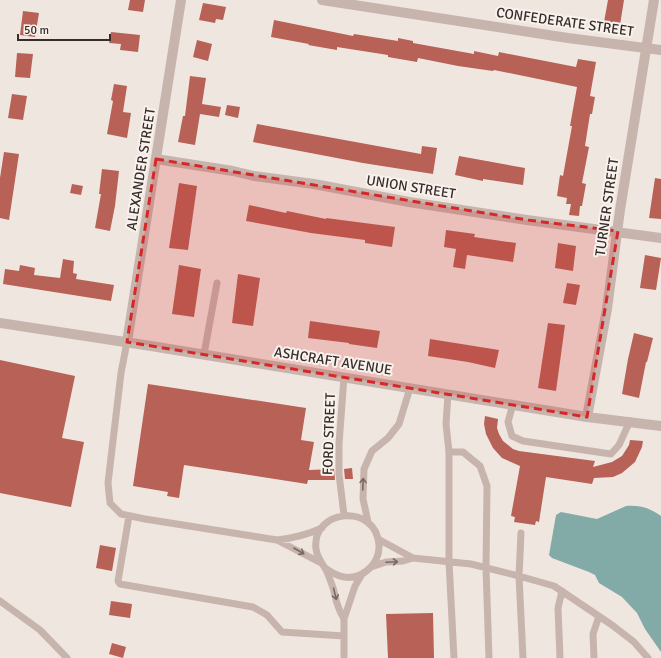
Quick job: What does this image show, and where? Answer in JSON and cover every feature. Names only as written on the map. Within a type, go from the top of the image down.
[{"type":"street","name":"ALEXANDER STREET","points":[[128,342],[181,0]]},
{"type":"street","name":"CONFEDERATE STREET","points":[[322,0],[560,37],[661,50]]},
{"type":"street","name":"TURNER STREET","points":[[587,417],[607,309],[654,0]]},
{"type":"street","name":"UNION STREET","points":[[156,159],[232,170],[254,176],[314,184],[417,203],[527,220],[661,238]]},
{"type":"street","name":"ASHCRAFT AVENUE","points":[[0,324],[204,354],[587,417],[630,421],[661,426]]},
{"type":"lane","points":[[204,354],[217,283]]},
{"type":"lane","points":[[128,342],[121,373],[108,483],[110,503],[121,514],[277,540],[295,538],[322,528]]},
{"type":"lane","name":"FORD STREET","points":[[344,377],[339,444],[339,474],[344,515]]},
{"type":"lane","points":[[368,522],[363,499],[364,469],[372,451],[388,438],[399,424],[410,388]]},
{"type":"lane","points":[[448,394],[446,424],[449,452],[449,562],[454,658]]},
{"type":"lane","points":[[513,404],[508,422],[512,436],[523,441],[611,454],[619,445],[630,421]]},
{"type":"lane","points":[[449,452],[463,452],[480,466],[486,486],[486,568],[489,658]]},
{"type":"lane","points":[[344,619],[338,606],[333,587],[319,559],[316,549],[317,538],[322,528],[329,520],[339,516],[350,515],[360,517],[368,522],[378,539],[379,549],[376,559],[371,567]]},
{"type":"lane","points":[[129,516],[118,582],[120,584],[253,607],[267,615],[282,632],[344,636]]},
{"type":"lane","points":[[521,533],[519,576],[523,658]]},
{"type":"lane","points":[[378,539],[413,558],[471,564],[554,586],[612,625],[634,642],[648,658]]},
{"type":"lane","points":[[277,540],[323,566],[334,575],[344,578],[354,577],[371,567],[386,562],[403,561],[413,558]]},
{"type":"lane","points":[[344,658],[344,619],[356,586],[363,573]]},
{"type":"lane","points":[[560,658],[558,608],[562,591]]},
{"type":"lane","points":[[0,601],[40,630],[67,658]]},
{"type":"lane","points":[[594,658],[593,634],[599,616]]},
{"type":"highlighted area","points":[[156,159],[527,220],[618,231],[587,417],[127,342]]},
{"type":"water","points":[[626,506],[645,508],[661,516],[661,652],[645,629],[637,613],[622,597],[599,583],[595,575],[552,558],[549,555],[556,515],[561,512],[597,519]]},
{"type":"building","points":[[130,0],[145,0],[143,12],[128,10]]},
{"type":"building","points":[[608,0],[624,0],[620,25],[604,22]]},
{"type":"building","points":[[203,3],[226,7],[223,20],[216,19],[215,23],[199,20]]},
{"type":"building","points":[[23,11],[39,13],[35,37],[20,35]]},
{"type":"building","points":[[274,20],[353,36],[354,34],[398,41],[398,38],[413,41],[413,43],[474,54],[474,51],[498,56],[499,52],[576,67],[578,59],[596,62],[590,96],[595,97],[592,114],[590,114],[585,146],[589,147],[582,183],[586,184],[579,216],[569,215],[571,204],[566,204],[567,198],[557,196],[560,175],[563,176],[577,87],[494,70],[458,66],[418,58],[417,62],[388,57],[388,55],[337,47],[337,50],[271,37]]},
{"type":"building","points":[[111,32],[140,35],[138,52],[120,50],[121,44],[109,43]]},
{"type":"building","points":[[197,40],[212,44],[208,61],[193,57]]},
{"type":"building","points":[[17,53],[33,54],[30,78],[15,77]]},
{"type":"building","points":[[190,76],[206,78],[202,104],[221,107],[219,117],[200,114],[195,145],[178,142],[183,116],[185,116]]},
{"type":"building","points":[[114,84],[127,86],[123,112],[131,113],[127,138],[107,134],[113,101],[111,100]]},
{"type":"building","points":[[12,94],[27,96],[23,120],[8,118]]},
{"type":"building","points":[[227,105],[240,107],[238,118],[225,115]]},
{"type":"building","points":[[257,124],[421,154],[422,146],[437,148],[433,174],[363,163],[253,142]]},
{"type":"building","points":[[4,152],[19,154],[9,220],[0,218],[0,178]]},
{"type":"building","points":[[459,156],[525,168],[523,185],[483,179],[483,181],[455,175]]},
{"type":"building","points":[[102,169],[119,171],[115,206],[110,231],[95,228],[101,194],[99,194]]},
{"type":"building","points":[[655,178],[661,179],[661,219],[649,218]]},
{"type":"building","points":[[179,183],[197,186],[188,250],[169,248]]},
{"type":"building","points":[[72,184],[83,186],[81,195],[70,193]]},
{"type":"building","points":[[249,205],[286,213],[287,211],[326,219],[395,227],[392,247],[365,243],[365,240],[311,233],[246,221]]},
{"type":"building","points":[[446,230],[475,234],[474,237],[516,243],[513,262],[467,255],[465,269],[453,267],[456,249],[444,247]]},
{"type":"building","points":[[558,243],[576,246],[573,271],[555,268]]},
{"type":"building","points":[[645,255],[661,258],[656,290],[640,288]]},
{"type":"building","points":[[63,259],[74,261],[73,273],[77,274],[76,279],[114,285],[111,301],[3,284],[5,269],[19,271],[20,265],[35,268],[34,275],[60,278]]},
{"type":"building","points":[[179,265],[201,269],[194,317],[172,314]]},
{"type":"building","points":[[238,274],[260,278],[253,326],[232,323]]},
{"type":"building","points":[[567,283],[580,285],[576,305],[563,303]]},
{"type":"building","points":[[310,321],[380,331],[377,348],[308,338]]},
{"type":"building","points":[[548,323],[565,325],[556,391],[538,388]]},
{"type":"building","points":[[634,333],[653,338],[646,362],[639,398],[622,394]]},
{"type":"building","points":[[430,339],[499,350],[495,368],[428,356]]},
{"type":"building","points":[[0,360],[75,376],[62,438],[84,442],[71,507],[0,493]]},
{"type":"building","points":[[148,384],[306,408],[301,440],[314,442],[309,470],[334,469],[335,480],[308,480],[307,484],[184,465],[179,498],[167,496],[168,492],[133,486]]},
{"type":"building","points":[[485,416],[498,419],[497,428],[499,434],[503,441],[513,449],[595,461],[593,467],[612,462],[622,456],[629,445],[630,440],[643,441],[642,447],[635,462],[622,473],[613,477],[594,478],[592,484],[546,477],[539,522],[536,521],[535,525],[514,522],[515,517],[511,516],[520,466],[502,458],[493,448],[486,434],[484,424]]},
{"type":"building","points":[[352,468],[353,479],[345,479],[344,469]]},
{"type":"building","points":[[100,545],[116,548],[112,571],[96,568]]},
{"type":"building","points":[[111,601],[132,604],[130,618],[109,615]]},
{"type":"building","points":[[433,613],[434,658],[388,658],[386,614]]},
{"type":"building","points":[[112,643],[126,647],[123,658],[109,654]]}]
